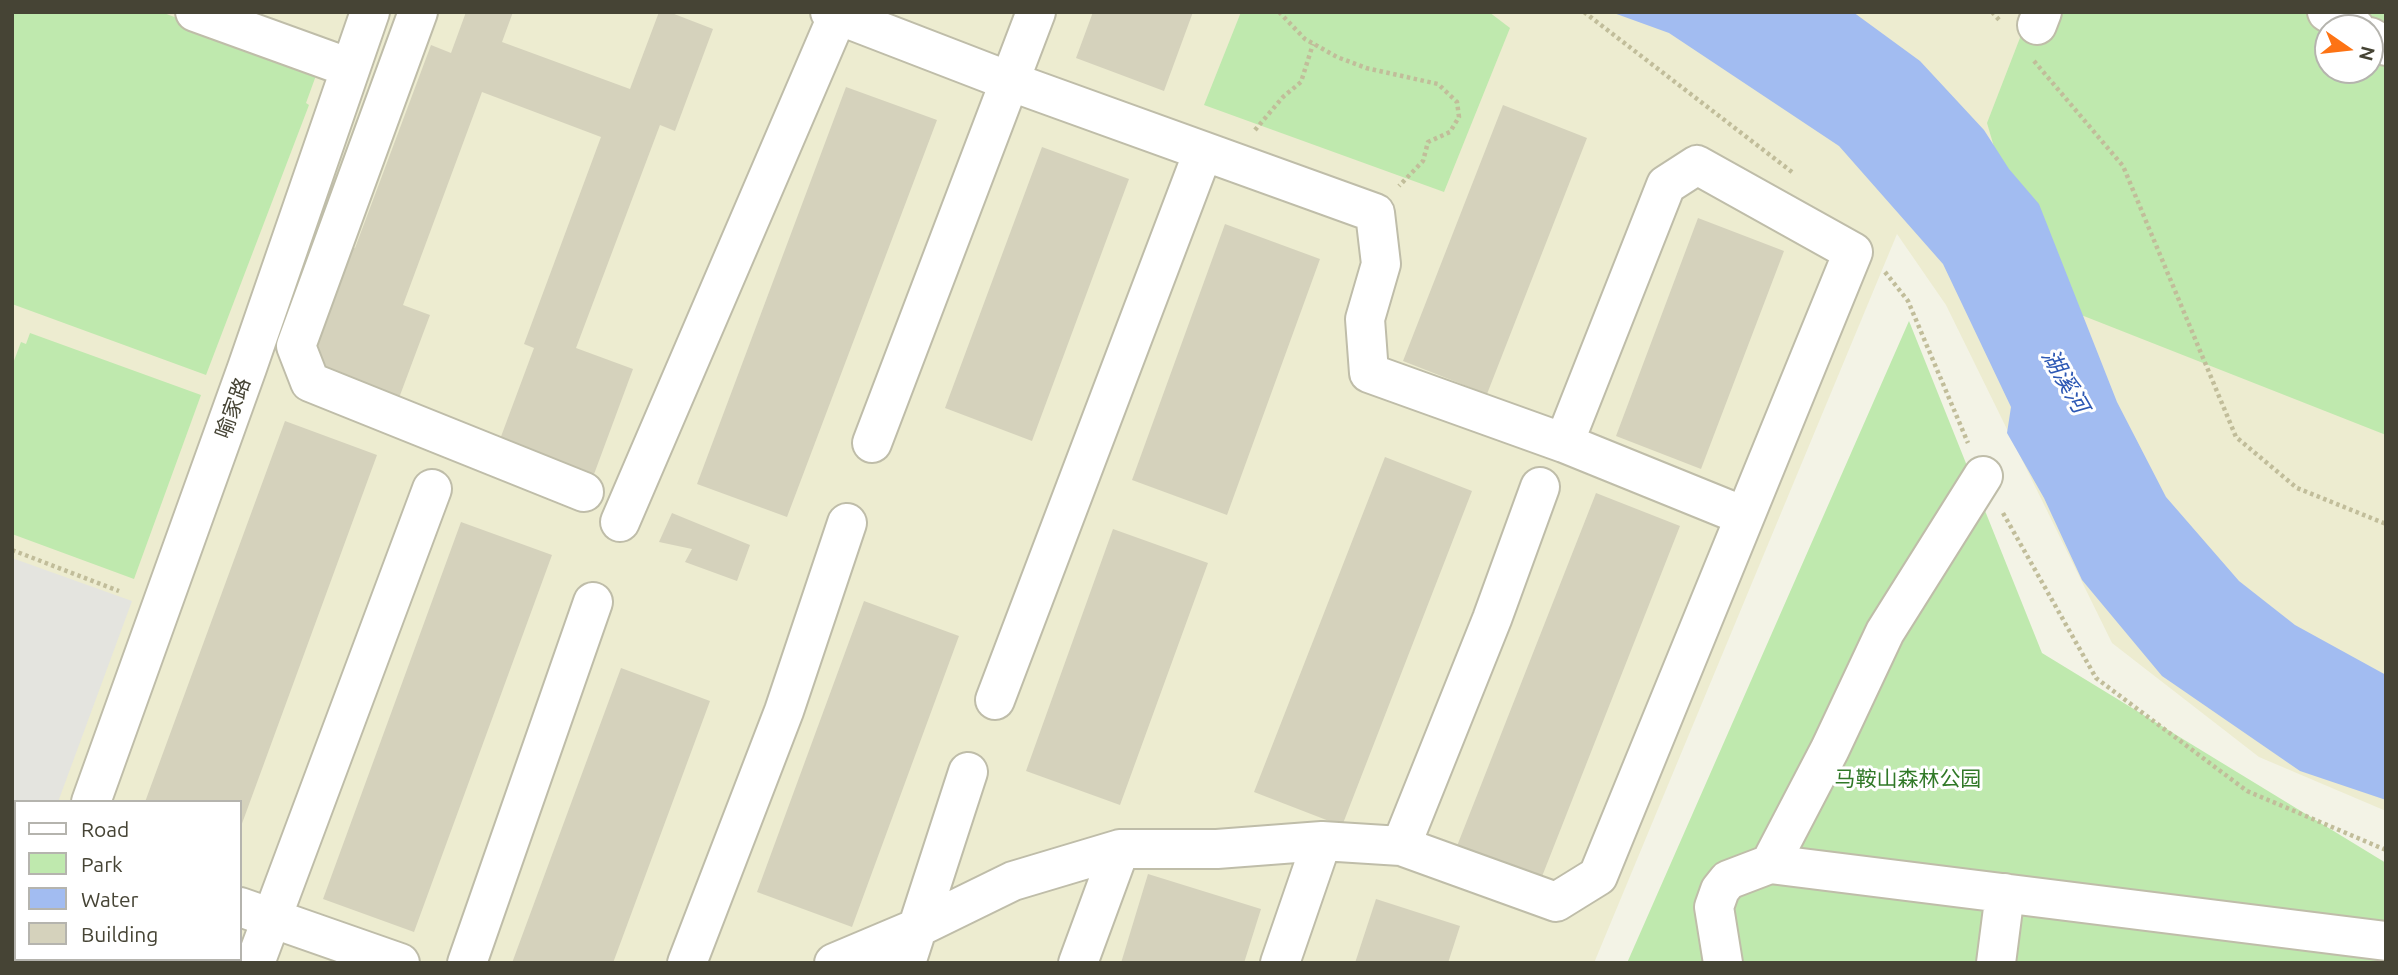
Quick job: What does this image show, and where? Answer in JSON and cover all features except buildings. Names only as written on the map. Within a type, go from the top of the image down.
[{"type":"street","points":[[195,12],[350,68]]},
{"type":"street","name":"喻家路","points":[[92,800],[247,368],[370,12]]},
{"type":"street","points":[[418,12],[296,346],[310,382],[584,492]]},
{"type":"street","points":[[872,443],[1036,12]]},
{"type":"street","points":[[620,522],[836,13],[1009,81],[1375,213],[1381,264],[1365,319],[1370,373],[1564,443],[1744,516]]},
{"type":"street","points":[[995,700],[1215,156]]},
{"type":"street","points":[[834,963],[911,945],[1013,881],[1120,849],[1217,849],[1322,841],[1401,846],[1556,902],[1598,876],[1853,252],[1698,165],[1666,185],[1564,443]]},
{"type":"street","points":[[1769,864],[1830,749],[1885,632],[1983,476]]},
{"type":"street","points":[[1401,846],[1492,619],[1540,486]]},
{"type":"street","points":[[255,963],[255,913],[432,489]]},
{"type":"street","points":[[687,963],[784,711],[847,523]]},
{"type":"street","points":[[467,963],[593,602]]},
{"type":"street","points":[[911,945],[968,772]]},
{"type":"street","points":[[1280,963],[1322,841]]},
{"type":"street","points":[[1078,963],[1120,849]]},
{"type":"street","points":[[1723,963],[1714,907],[1720,890],[1728,880],[1769,864],[2386,942]]},
{"type":"street","points":[[1996,963],[2005,893]]},
{"type":"street","points":[[255,913],[400,963]]},
{"type":"path","points":[[1279,12],[1289,25],[1313,44],[1366,68],[1438,84],[1457,102],[1459,117],[1450,132],[1428,142],[1423,161],[1375,213]]},
{"type":"path","points":[[1992,12],[2029,31],[2123,166],[2236,437],[2297,488],[2386,524]]},
{"type":"path","points":[[1215,156],[1301,82],[1313,44]]},
{"type":"path","points":[[12,550],[119,591]]},
{"type":"shaded area","points":[[12,12],[2386,12],[2386,811],[2259,757],[2112,643],[1946,305],[1897,234],[1594,963],[12,963]]},
{"type":"shaded area","points":[[12,558],[132,601],[59,800],[14,800],[12,810]]},
{"type":"green space","points":[[12,12],[161,12],[318,70],[306,103],[309,105],[206,375],[12,304]]},
{"type":"green space","points":[[1241,12],[1489,12],[1510,28],[1444,192],[1204,105]]},
{"type":"green space","points":[[2030,12],[2386,12],[2386,435],[2038,298],[1987,123]]},
{"type":"green space","name":"马鞍山森林公园","points":[[1909,321],[2042,653],[2386,863],[2386,963],[1627,963]]},
{"type":"green space","points":[[30,333],[201,395],[134,579],[12,534],[12,366],[21,342],[26,344]]},
{"type":"water","name":"湖溪河","points":[[1611,12],[1853,12],[1920,61],[1984,130],[2009,169],[2039,204],[2117,402],[2166,497],[2239,581],[2295,625],[2386,675],[2386,800],[2300,771],[2162,676],[2082,580],[2044,498],[2007,433],[2011,407],[1943,264],[1839,146],[1669,33]]}]
